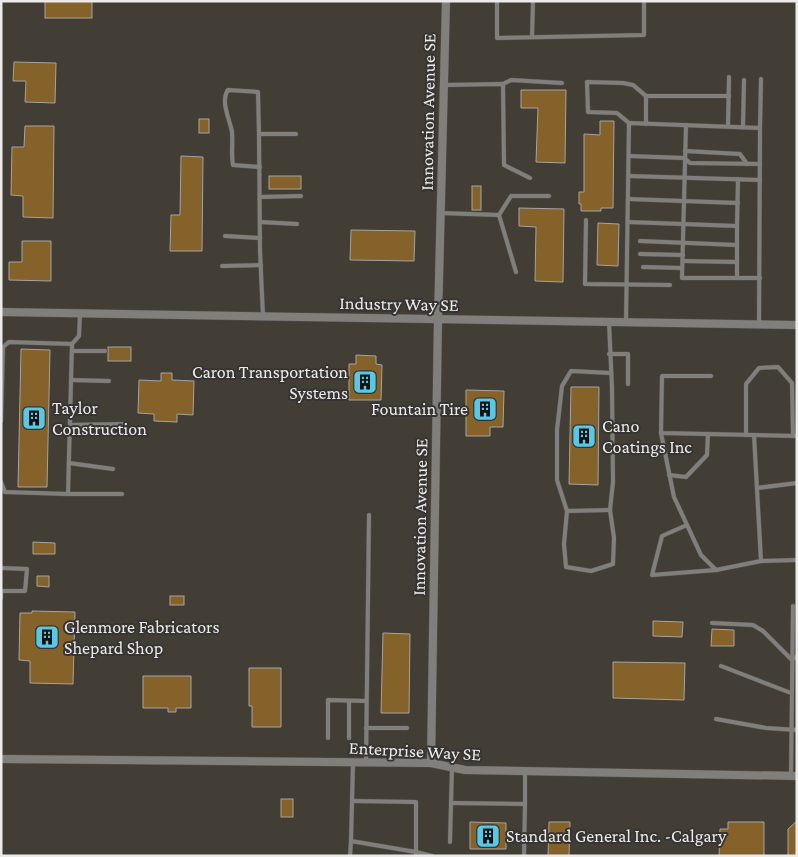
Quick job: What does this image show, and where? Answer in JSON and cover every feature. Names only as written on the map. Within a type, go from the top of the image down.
[{"type":"street","name":"Innovation Avenue SE","points":[[431,763],[440,213],[446,1]]},
{"type":"street","name":"Industry Way SE","points":[[1,312],[797,325]]},
{"type":"street","name":"Enterprise Way SE","points":[[1,758],[431,763],[465,770],[794,776]]},
{"type":"lane","points":[[497,1],[497,38],[644,35],[644,1]]},
{"type":"lane","points":[[532,37],[533,1]]},
{"type":"lane","points":[[728,126],[729,77]]},
{"type":"lane","points":[[759,325],[761,79]]},
{"type":"lane","points":[[443,85],[503,84],[511,80],[562,82]]},
{"type":"lane","points":[[743,127],[744,80]]},
{"type":"lane","points":[[729,96],[646,96],[633,85],[587,82],[588,112],[616,112],[630,123],[760,128]]},
{"type":"lane","points":[[503,84],[504,165],[530,178]]},
{"type":"lane","points":[[260,167],[233,164],[231,155],[232,133],[227,116],[225,94],[228,90],[258,92],[260,167],[260,238],[263,316]]},
{"type":"lane","points":[[646,96],[646,124]]},
{"type":"lane","points":[[626,322],[630,123]]},
{"type":"lane","points":[[686,125],[682,278],[760,278]]},
{"type":"lane","points":[[259,134],[296,134]]},
{"type":"lane","points":[[684,151],[740,154],[747,164]]},
{"type":"lane","points":[[629,156],[684,158],[690,163],[760,164]]},
{"type":"lane","points":[[628,176],[760,180]]},
{"type":"lane","points":[[737,278],[738,179]]},
{"type":"lane","points":[[260,197],[301,196]]},
{"type":"lane","points":[[516,272],[499,215],[511,196],[549,196]]},
{"type":"lane","points":[[628,199],[738,203]]},
{"type":"lane","points":[[440,213],[499,215]]},
{"type":"lane","points":[[586,220],[585,284],[670,285]]},
{"type":"lane","points":[[260,222],[297,224]]},
{"type":"lane","points":[[628,222],[737,226]]},
{"type":"lane","points":[[225,236],[260,238]]},
{"type":"lane","points":[[640,241],[737,245]]},
{"type":"lane","points":[[640,254],[683,255]]},
{"type":"lane","points":[[682,260],[737,262]]},
{"type":"lane","points":[[222,266],[261,266]]},
{"type":"lane","points":[[643,267],[682,268]]},
{"type":"lane","points":[[68,494],[72,344],[79,336],[80,313]]},
{"type":"lane","points":[[609,322],[609,354],[611,373],[613,482],[610,510],[614,538],[613,564],[591,571],[566,567],[564,544],[567,511],[556,480],[557,430],[562,386],[570,372],[611,373]]},
{"type":"lane","points":[[1,422],[3,347],[9,342],[72,344]]},
{"type":"lane","points":[[72,351],[105,351]]},
{"type":"lane","points":[[609,354],[628,354],[628,384]]},
{"type":"lane","points":[[661,433],[746,435],[795,436],[792,382],[778,367],[758,368],[746,384],[746,435]]},
{"type":"lane","points":[[712,376],[662,376],[661,433],[674,497],[701,555],[716,570]]},
{"type":"lane","points":[[71,380],[109,380]]},
{"type":"lane","points":[[70,425],[125,424]]},
{"type":"lane","points":[[669,476],[686,477],[696,468],[707,455],[708,434]]},
{"type":"lane","points":[[754,435],[761,561]]},
{"type":"lane","points":[[69,464],[112,469]]},
{"type":"lane","points":[[1,482],[4,492],[122,494]]},
{"type":"lane","points":[[757,488],[797,483]]},
{"type":"lane","points":[[567,511],[610,510]]},
{"type":"lane","points":[[366,762],[369,515]]},
{"type":"lane","points":[[687,524],[662,536],[652,575],[716,570],[761,561],[797,560]]},
{"type":"lane","points":[[1,568],[27,569],[25,591],[1,591],[1,598]]},
{"type":"lane","points":[[793,606],[791,730],[794,776]]},
{"type":"lane","points":[[712,623],[753,625],[763,631],[792,660]]},
{"type":"lane","points":[[792,660],[797,656]]},
{"type":"lane","points":[[721,666],[791,693]]},
{"type":"lane","points":[[328,738],[328,700],[366,701]]},
{"type":"lane","points":[[349,701],[349,738]]},
{"type":"lane","points":[[716,719],[766,728],[797,730]]},
{"type":"lane","points":[[366,728],[407,728]]},
{"type":"lane","points":[[350,856],[353,762]]},
{"type":"lane","points":[[450,842],[452,767]]},
{"type":"lane","points":[[524,856],[525,771]]},
{"type":"lane","points":[[352,801],[416,802],[416,854]]},
{"type":"lane","points":[[451,803],[524,804]]},
{"type":"lane","points":[[350,842],[432,856]]},
{"type":"shaded area","points":[[1,1],[797,1],[797,856],[1,856]]},
{"type":"building","points":[[45,1],[92,1],[92,18],[45,18]]},
{"type":"building","points":[[14,62],[56,63],[55,103],[25,102],[26,81],[13,81]]},
{"type":"building","points":[[521,90],[566,90],[565,163],[536,162],[538,108],[521,108]]},
{"type":"building","points":[[199,119],[209,119],[209,133],[199,133]]},
{"type":"building","points":[[600,121],[614,121],[613,208],[601,208],[601,211],[581,211],[579,192],[584,192],[584,134],[600,135]]},
{"type":"building","points":[[25,126],[54,126],[53,218],[23,217],[23,196],[11,195],[12,147],[24,147]]},
{"type":"building","points":[[181,156],[203,157],[202,251],[170,251],[171,215],[180,215]]},
{"type":"building","points":[[269,176],[301,176],[301,189],[269,189]]},
{"type":"building","points":[[472,186],[481,186],[481,210],[472,210]]},
{"type":"building","points":[[519,208],[564,209],[563,282],[535,281],[536,227],[519,226]]},
{"type":"building","points":[[598,223],[619,224],[618,266],[597,265]]},
{"type":"building","points":[[351,230],[415,231],[414,261],[350,260]]},
{"type":"building","points":[[22,241],[51,241],[51,281],[9,280],[9,262],[22,262]]},
{"type":"building","points":[[108,347],[131,347],[131,361],[108,361]]},
{"type":"building","name":"Taylor Construction","points":[[21,349],[50,350],[47,487],[18,487]]},
{"type":"building","name":"Caron Transportation Systems","points":[[356,355],[376,356],[376,364],[382,365],[381,400],[349,400],[349,364],[356,364]]},
{"type":"building","points":[[161,373],[172,373],[172,380],[194,381],[193,415],[177,414],[177,422],[154,421],[154,414],[138,413],[139,380],[161,381]]},
{"type":"building","name":"Cano Coatings Inc","points":[[571,387],[599,387],[598,485],[569,484]]},
{"type":"building","name":"Fountain Tire","points":[[466,390],[504,391],[503,427],[490,427],[490,436],[466,436]]},
{"type":"building","points":[[33,542],[55,543],[55,554],[33,554]]},
{"type":"building","points":[[37,576],[49,576],[49,587],[37,586]]},
{"type":"building","points":[[170,596],[184,596],[184,605],[170,605]]},
{"type":"building","name":"Glenmore Fabricators Shepard Shop","points":[[32,611],[75,612],[73,684],[30,683],[30,661],[19,660],[20,613],[32,613]]},
{"type":"building","points":[[653,621],[683,622],[682,637],[653,636]]},
{"type":"building","points":[[712,629],[734,630],[734,646],[711,646]]},
{"type":"building","points":[[383,633],[410,634],[409,713],[381,713]]},
{"type":"building","points":[[613,662],[685,663],[684,700],[613,698]]},
{"type":"building","points":[[249,668],[281,668],[281,727],[252,727],[252,706],[249,706]]},
{"type":"building","points":[[143,676],[191,676],[191,708],[176,708],[176,712],[168,712],[168,708],[143,708]]},
{"type":"building","points":[[281,799],[293,799],[293,817],[281,817]]},
{"type":"building","points":[[797,821],[797,856],[788,856],[788,829]]},
{"type":"building","name":"Standard General Inc. -Calgary","points":[[470,822],[506,823],[506,849],[470,849]]},
{"type":"building","points":[[549,822],[570,822],[569,856],[548,856]]},
{"type":"building","points":[[728,822],[764,822],[764,856],[719,856],[720,829],[728,829]]},
{"type":"place","name":"Caron Transportation Systems","points":[[365,382]]},
{"type":"place","name":"Fountain Tire","points":[[485,409]]},
{"type":"place","name":"Taylor Construction","points":[[34,418]]},
{"type":"place","name":"Cano Coatings Inc","points":[[584,436]]},
{"type":"place","name":"Glenmore Fabricators Shepard Shop","points":[[47,637]]},
{"type":"place","name":"Standard General Inc. -Calgary","points":[[488,836]]}]
